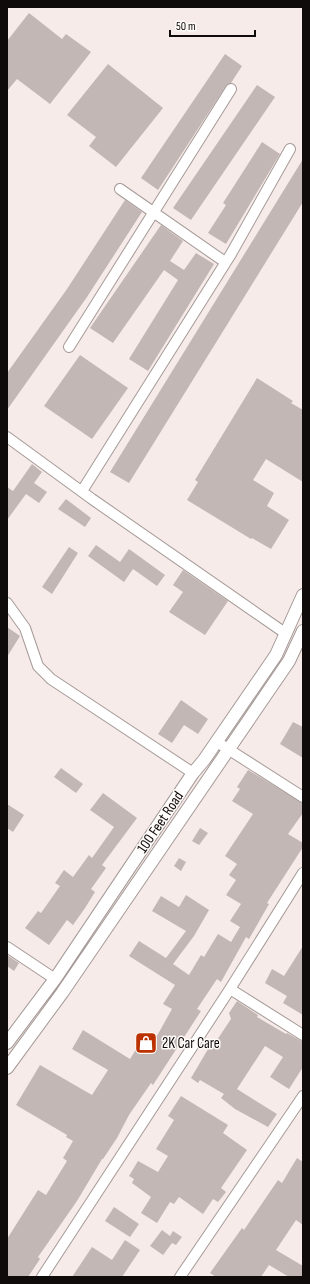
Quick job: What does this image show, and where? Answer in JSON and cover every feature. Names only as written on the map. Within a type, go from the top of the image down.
[{"type":"street","points":[[69,347],[231,90]]},
{"type":"street","points":[[82,491],[225,262],[290,149]]},
{"type":"street","points":[[120,189],[225,262]]},
{"type":"street","points":[[7,437],[285,633]]},
{"type":"street","name":"100 Feet Road","points":[[9,1037],[55,979],[193,773],[217,742],[276,655],[303,594]]},
{"type":"street","points":[[7,603],[25,628],[38,666],[51,679],[193,773]]},
{"type":"street","name":"100 Feet Road","points":[[7,1068],[62,993],[289,661],[303,631]]},
{"type":"street","points":[[217,742],[303,797]]},
{"type":"street","points":[[42,1277],[230,989],[303,873]]},
{"type":"street","points":[[7,947],[55,979]]},
{"type":"street","points":[[230,989],[303,1035]]},
{"type":"street","points":[[180,1277],[303,1096]]},
{"type":"building","points":[[29,13],[62,39],[66,34],[91,52],[50,104],[17,79],[7,91],[7,41]]},
{"type":"building","points":[[225,54],[242,66],[231,83],[226,86],[158,190],[141,178]]},
{"type":"building","points":[[108,64],[163,108],[116,167],[89,146],[96,137],[67,115]]},
{"type":"building","points":[[257,85],[275,97],[191,220],[173,208]]},
{"type":"building","points":[[262,142],[280,154],[226,244],[208,233],[226,205],[223,203]]},
{"type":"building","points":[[303,159],[303,202],[129,483],[110,472]]},
{"type":"building","points":[[125,200],[142,212],[87,297],[7,410],[7,373],[67,289]]},
{"type":"building","points":[[161,225],[183,241],[170,261],[184,270],[196,253],[214,264],[148,371],[129,359],[178,280],[164,270],[113,343],[90,328]]},
{"type":"building","points":[[80,355],[128,388],[92,439],[44,406]]},
{"type":"building","points":[[257,378],[293,401],[291,403],[303,410],[303,482],[266,459],[253,480],[274,493],[267,506],[289,520],[271,549],[252,538],[251,539],[187,500],[198,482],[195,480]]},
{"type":"building","points":[[32,464],[42,472],[34,483],[47,492],[39,503],[26,494],[7,520],[7,487],[13,491]]},
{"type":"building","points":[[66,499],[91,518],[85,527],[58,509]]},
{"type":"building","points":[[96,545],[120,562],[129,549],[165,575],[157,586],[133,569],[124,582],[88,556]]},
{"type":"building","points":[[69,547],[78,553],[52,594],[42,587]]},
{"type":"building","points":[[183,570],[228,601],[205,635],[169,612],[183,592],[173,585]]},
{"type":"building","points":[[7,627],[20,636],[7,657]]},
{"type":"building","points":[[181,700],[208,719],[198,734],[184,725],[172,743],[158,734]]},
{"type":"building","points":[[293,722],[303,727],[303,758],[280,744]]},
{"type":"building","points":[[61,768],[83,784],[76,793],[54,777]]},
{"type":"building","points":[[248,770],[303,803],[303,813],[288,834],[303,843],[303,847],[267,903],[269,904],[249,939],[246,937],[221,982],[217,979],[197,1009],[201,1011],[153,1085],[151,1083],[129,1115],[117,1138],[102,1159],[77,1201],[38,1257],[40,1259],[28,1277],[7,1277],[7,1239],[38,1190],[46,1195],[67,1161],[63,1158],[73,1141],[66,1137],[67,1135],[16,1105],[40,1065],[92,1095],[108,1070],[72,1049],[83,1030],[130,1059],[144,1037],[153,1043],[172,1009],[163,1004],[175,985],[129,956],[139,941],[166,958],[186,931],[152,911],[161,896],[179,907],[186,895],[209,910],[194,936],[173,964],[189,975],[201,955],[204,957],[218,934],[231,942],[240,927],[230,921],[241,904],[226,895],[236,880],[229,875],[237,864],[225,856],[253,814],[232,801],[240,789],[237,787]]},
{"type":"building","points":[[103,793],[137,818],[102,865],[106,868],[91,889],[95,892],[85,908],[73,925],[67,920],[49,945],[25,928],[38,911],[41,913],[60,886],[55,883],[64,870],[73,877],[89,855],[92,858],[114,827],[90,810]]},
{"type":"building","points":[[7,804],[24,815],[13,832],[7,828]]},
{"type":"building","points":[[200,828],[208,833],[199,845],[192,841]]},
{"type":"building","points":[[179,858],[186,862],[181,871],[174,866]]},
{"type":"building","points":[[303,946],[303,1015],[283,1003],[287,996],[265,983],[272,969],[284,976]]},
{"type":"building","points":[[7,955],[19,963],[14,971],[7,966]]},
{"type":"building","points":[[237,1001],[258,1015],[257,1017],[303,1042],[303,1067],[289,1089],[270,1077],[283,1057],[265,1046],[237,1089],[277,1114],[268,1127],[235,1109],[221,1098],[224,1094],[200,1080],[198,1083],[191,1078],[211,1044],[213,1046],[231,1019],[229,1013]]},
{"type":"building","points":[[181,1096],[228,1125],[223,1133],[247,1150],[221,1188],[226,1192],[218,1202],[213,1199],[203,1214],[179,1197],[174,1204],[170,1202],[157,1223],[141,1213],[151,1197],[132,1183],[134,1179],[129,1176],[138,1161],[158,1172],[168,1156],[156,1149],[174,1120],[168,1116]]},
{"type":"building","points":[[297,1158],[303,1162],[303,1225],[296,1220],[276,1250],[303,1266],[303,1277],[289,1277],[269,1265],[261,1277],[216,1277],[210,1273],[242,1228],[244,1230],[278,1180],[282,1183]]},
{"type":"building","points":[[114,1207],[139,1224],[130,1237],[105,1221]]},
{"type":"building","points":[[162,1230],[170,1236],[173,1231],[182,1237],[176,1245],[172,1243],[163,1255],[150,1246]]},
{"type":"building","points":[[125,1240],[140,1250],[122,1277],[72,1277],[92,1247],[112,1260]]},
{"type":"place","name":"2K Car Care","points":[[146,1043]]}]
